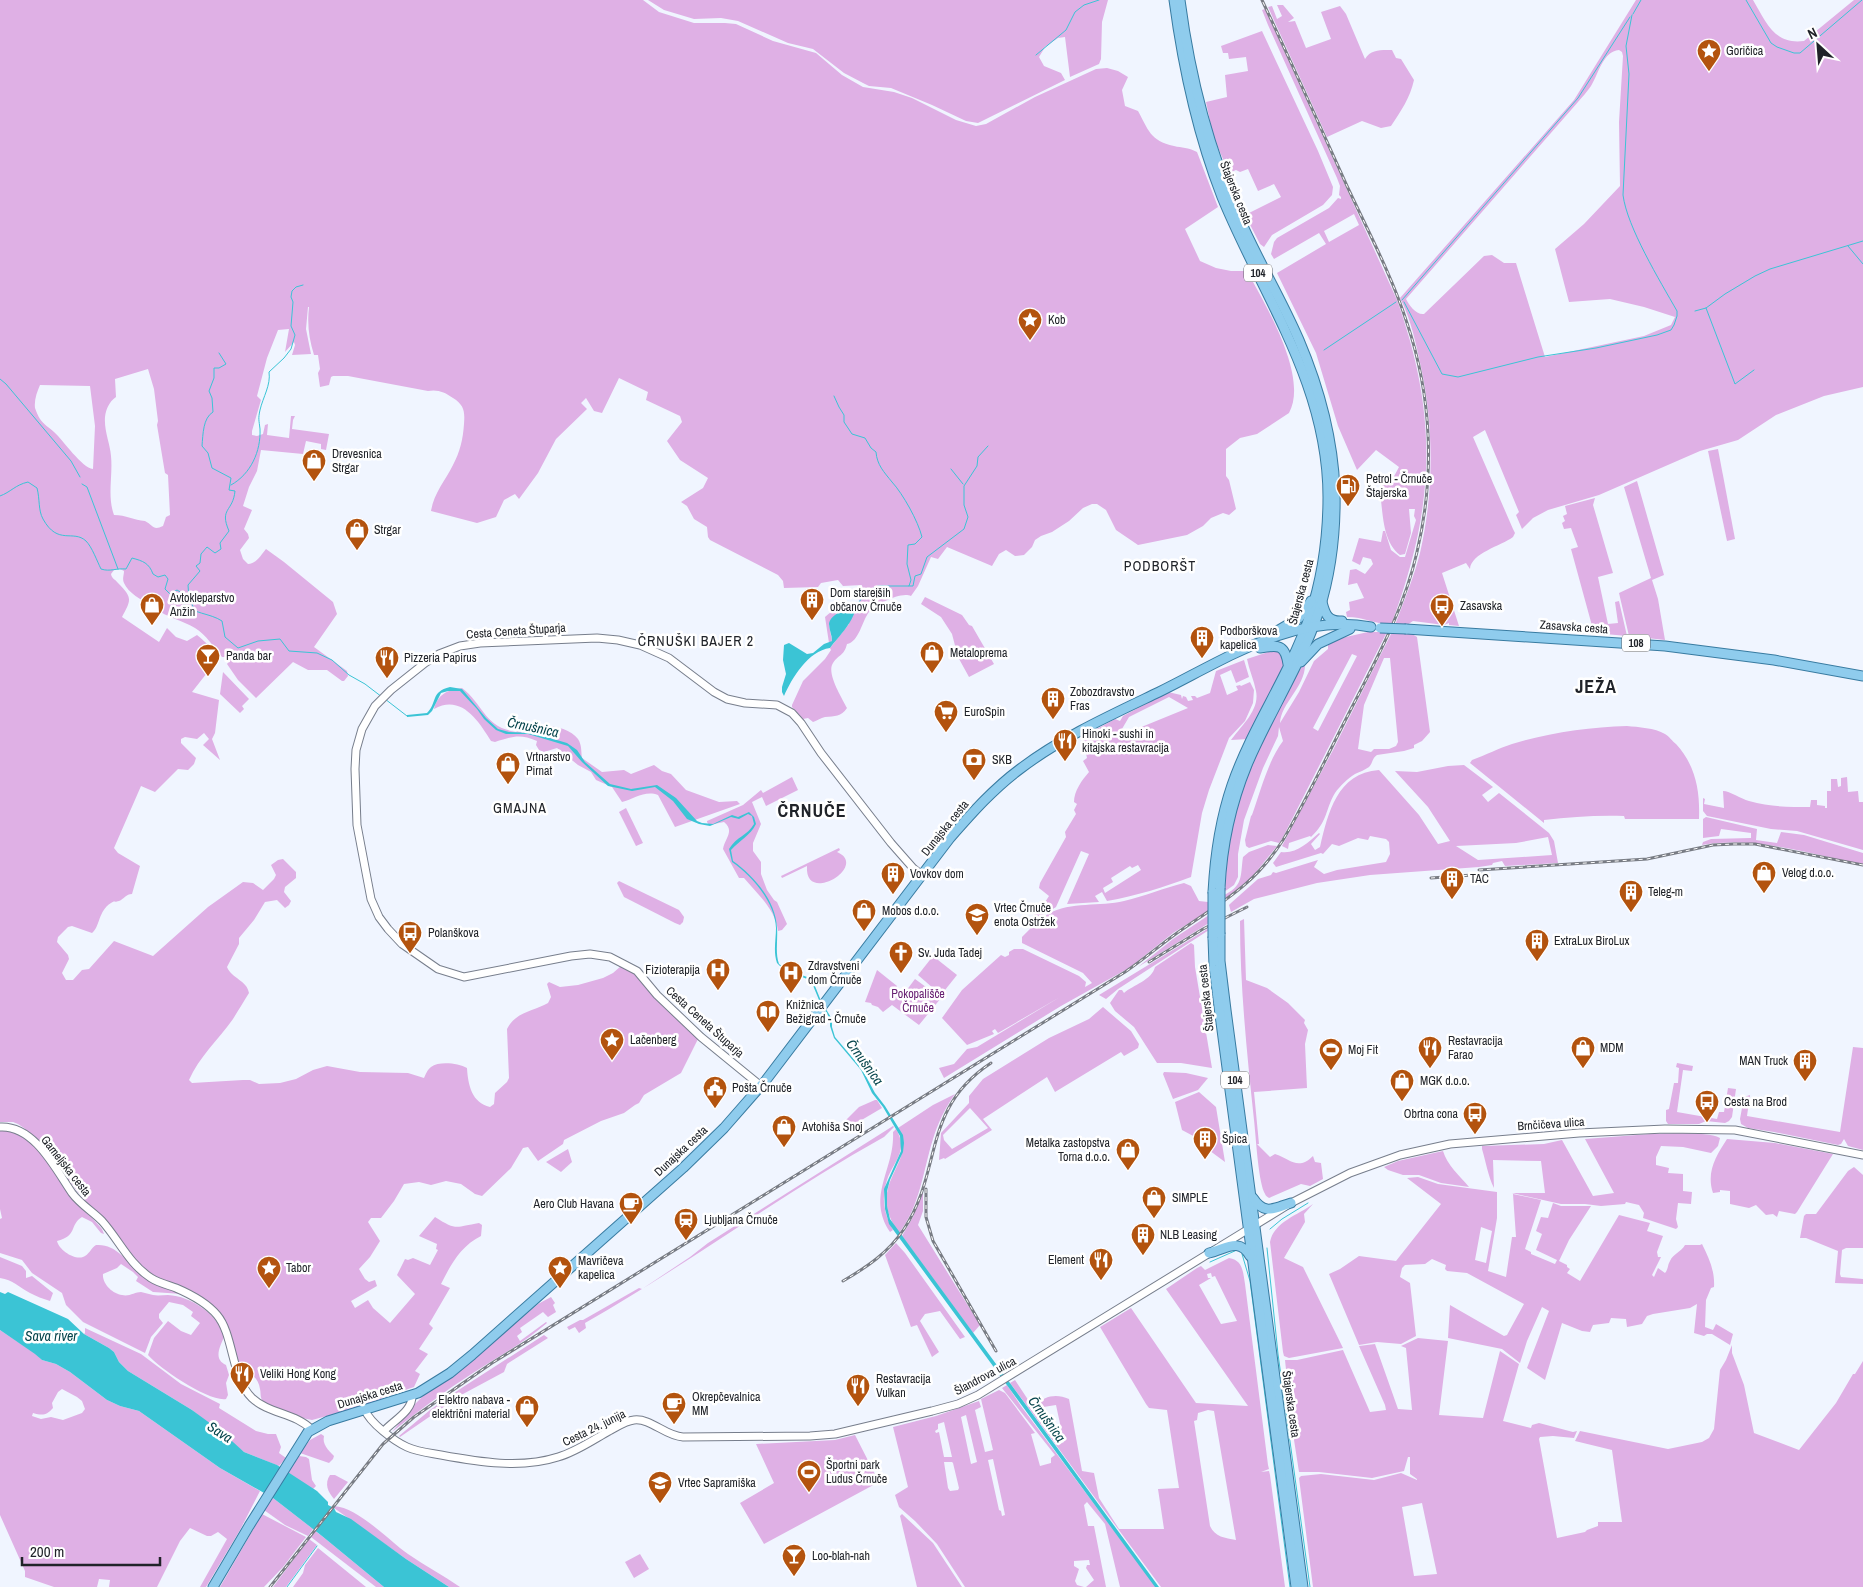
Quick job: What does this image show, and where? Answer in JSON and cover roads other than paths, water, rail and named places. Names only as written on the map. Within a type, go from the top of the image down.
[{"type":"main road","name":"Štajerska cesta","points":[[1174,0],[1189,90],[1209,161],[1228,209],[1292,343],[1304,373],[1319,424],[1328,496],[1325,547],[1307,631],[1287,683],[1253,750],[1238,788],[1226,832],[1216,890]]},
{"type":"main road","name":"Štajerska cesta","points":[[1180,0],[1191,71],[1204,125],[1239,219],[1309,364],[1322,405],[1331,454],[1335,492],[1332,544],[1322,601],[1247,747],[1232,785],[1219,837],[1216,890],[1214,966],[1218,1006],[1252,1227],[1303,1587]]},
{"type":"main road","points":[[1249,647],[1299,618],[1317,590]]},
{"type":"main road","points":[[1287,683],[1312,649],[1353,627],[1350,621],[1330,620],[1325,613],[1322,601]]},
{"type":"main road","name":"Zasavska cesta","points":[[1307,631],[1353,627],[1406,629],[1665,646],[1774,660],[1863,676]]},
{"type":"main road","name":"Dunajska cesta","points":[[213,1587],[304,1438],[312,1430],[328,1421],[412,1395],[436,1382],[472,1356],[703,1149],[761,1086],[922,876],[970,816],[994,791],[1016,772],[1062,742],[1249,647],[1266,640],[1307,631]]},
{"type":"main road","name":"Dunajska cesta","points":[[1172,686],[1277,641],[1307,631]]},
{"type":"main road","points":[[1260,648],[1281,647],[1287,654],[1288,664]]},
{"type":"main road","name":"Štajerska cesta","points":[[1216,936],[1252,1196],[1252,1262],[1296,1587]]},
{"type":"main road","points":[[1252,1196],[1259,1206],[1266,1210],[1291,1203]]},
{"type":"main road","points":[[1209,1254],[1240,1245],[1246,1250],[1252,1262]]},
{"type":"street","name":"Cesta Ceneta Štuparja","points":[[761,1086],[701,1037],[657,995],[637,971],[610,956],[590,954],[571,956],[464,977],[438,968],[402,944],[395,937],[379,917],[371,899],[357,824],[355,769],[358,742],[367,719],[382,698],[432,659],[453,648],[467,645],[596,638],[640,645],[669,658],[710,690],[727,699],[745,704],[776,705],[792,713],[802,723],[821,754],[891,843],[922,876]]},
{"type":"street","name":"Gameljska cesta","points":[[0,1127],[17,1129],[31,1139],[54,1165],[76,1198],[102,1221],[125,1253],[147,1275],[154,1280],[190,1295],[215,1312],[223,1324],[240,1379],[252,1398],[268,1408],[305,1424],[312,1430]]},
{"type":"street","name":"Brnčičeva ulica","points":[[1252,1227],[1291,1203],[1350,1173],[1400,1155],[1438,1146],[1504,1139],[1665,1129],[1735,1130],[1863,1155]]},
{"type":"street","name":"Šlandrova ulica","points":[[696,1437],[810,1436],[841,1433],[953,1405],[978,1395],[1005,1379],[1252,1227]]},
{"type":"street","points":[[384,1430],[408,1408],[412,1402],[412,1395]]},
{"type":"street","name":"Cesta 24. junija","points":[[365,1410],[368,1417],[403,1445],[416,1450],[472,1461],[494,1463],[539,1462],[558,1457],[576,1450],[622,1424],[636,1420],[647,1422],[674,1436],[696,1437]]},
{"type":"water","points":[[856,605],[853,617],[842,633],[830,648],[815,654],[802,666],[791,681],[784,696],[782,687],[786,674],[783,660],[784,645],[789,643],[807,654],[813,653],[824,644],[832,641],[830,620],[840,612]]},
{"type":"water","points":[[450,687],[462,689],[486,718],[498,729],[509,732],[533,733],[567,743],[577,750],[585,762],[610,784],[631,789],[657,785],[676,798],[697,821],[702,823],[713,824],[732,815],[738,817],[749,812],[754,817],[756,824],[754,828],[731,850],[733,861],[756,882],[773,908],[776,918],[779,964],[813,981],[821,1001],[832,1019],[835,1037],[862,1069],[875,1093],[903,1135],[903,1152],[887,1191],[887,1206],[890,1219],[1159,1587],[1155,1587],[889,1224],[885,1209],[884,1189],[901,1151],[900,1136],[883,1107],[872,1093],[861,1070],[834,1038],[830,1019],[819,1000],[812,983],[783,969],[777,963],[775,950],[776,928],[772,909],[754,882],[732,862],[729,849],[754,824],[752,816],[748,814],[739,819],[731,817],[710,826],[699,824],[687,819],[673,801],[655,787],[632,791],[608,786],[568,746],[528,734],[506,734],[496,730],[460,691],[441,693],[428,715],[407,717],[407,715],[427,713],[437,695]]},
{"type":"water","name":"Sava river","points":[[0,1292],[5,1294],[8,1292],[68,1319],[84,1334],[114,1352],[119,1362],[128,1371],[192,1410],[222,1432],[244,1452],[277,1465],[317,1491],[336,1512],[351,1519],[406,1559],[449,1587],[384,1587],[273,1498],[220,1468],[139,1411],[107,1400],[70,1372],[56,1364],[42,1360],[0,1330]]},
{"type":"waterway","points":[[1036,55],[1066,30],[1075,12],[1084,5],[1099,0]]},
{"type":"waterway","points":[[1633,14],[1641,0]]},
{"type":"waterway","points":[[1746,0],[1771,43],[1794,53],[1800,53],[1862,0]]},
{"type":"waterway","points":[[1404,302],[1442,374],[1458,377],[1538,357],[1596,348],[1657,335],[1671,330],[1677,316],[1677,311],[1637,238],[1623,195],[1629,74],[1626,46],[1632,15]]},
{"type":"waterway","points":[[1402,300],[1578,98],[1630,17]]},
{"type":"waterway","points":[[1695,311],[1706,308],[1725,294],[1770,269],[1863,241]]},
{"type":"waterway","points":[[1848,246],[1863,264]]},
{"type":"waterway","points":[[231,485],[244,475],[257,453],[260,437],[259,413],[268,386],[269,372],[291,349],[295,335],[291,326],[292,291],[296,287],[303,285]]},
{"type":"waterway","points":[[1324,350],[1396,302]]},
{"type":"waterway","points":[[1706,308],[1735,384],[1754,370]]},
{"type":"waterway","points":[[195,610],[189,599],[188,585],[200,571],[196,566],[200,563],[201,554],[207,547],[215,553],[221,549],[220,543],[229,531],[225,518],[235,491],[229,490],[231,478],[212,468],[208,453],[202,446],[205,422],[213,412],[212,398],[209,391],[214,378],[214,368],[219,368],[226,364],[219,353]]},
{"type":"waterway","points":[[0,379],[71,461],[80,477]]},
{"type":"waterway","points":[[834,396],[844,415],[844,422],[852,434],[865,438],[876,452],[879,465],[905,500],[922,537],[915,544],[908,545],[907,564],[911,580],[909,586],[878,586],[867,591],[859,602]]},
{"type":"waterway","points":[[909,586],[913,586],[915,576],[921,574],[927,557],[964,529],[968,517],[964,505],[964,486],[977,466],[978,457],[988,446]]},
{"type":"waterway","points":[[951,469],[963,484]]},
{"type":"waterway","name":"Črnušnica","points":[[0,496],[28,482],[37,488],[41,516],[49,527],[60,535],[76,536],[86,541],[101,569],[126,569],[132,558],[142,561],[150,567],[153,574],[158,577],[165,575],[168,579],[165,589],[170,594],[177,590],[182,593],[182,603],[186,607],[222,621],[225,637],[238,648],[258,641],[280,639],[289,651],[317,653],[332,660],[349,675],[382,697]]},
{"type":"waterway","points":[[82,484],[87,487],[118,569]]},
{"type":"waterway","name":"Črnušnica","points":[[385,699],[407,716]]},
{"type":"waterway","points":[[1270,1229],[1308,1203]]},
{"type":"waterway","points":[[1267,1248],[1278,1354],[1310,1587]]},
{"type":"waterway","points":[[1210,1262],[1237,1250]]},
{"type":"waterway","points":[[1242,1254],[1250,1281],[1290,1587]]},
{"type":"waterway","points":[[287,1587],[317,1546]]},
{"type":"railway","points":[[270,1587],[383,1444],[414,1417],[492,1363],[1125,972],[1248,882],[1272,856],[1283,840],[1309,793],[1378,655],[1405,594],[1423,523],[1427,495],[1428,437],[1422,379],[1401,305],[1262,0]]},
{"type":"railway","points":[[1479,870],[1647,859],[1713,845],[1734,844],[1755,844],[1863,865]]},
{"type":"railway","points":[[1431,878],[1486,874]]},
{"type":"railway","points":[[1149,962],[1203,929],[1247,907]]},
{"type":"railway","points":[[843,1281],[876,1259],[898,1238],[916,1207],[943,1120],[953,1100],[969,1081],[991,1063]]},
{"type":"railway","points":[[926,1189],[926,1217],[933,1241],[996,1351]]},
{"type":"place","name":"Goričica","points":[[1709,72]]},
{"type":"place","name":"Kob","points":[[1030,341]]},
{"type":"place","name":"Drevesnica Strgar","points":[[314,482]]},
{"type":"place","name":"Petrol - Črnuče Štajerska","points":[[1348,507]]},
{"type":"place","name":"Strgar","points":[[357,551]]},
{"type":"place","name":"Dom starejših občanov Črnuče","points":[[812,621]]},
{"type":"place","name":"Avtokleparstvo Anžin","points":[[152,626]]},
{"type":"place","name":"Zasavska","points":[[1442,627]]},
{"type":"place","name":"Podborškova kapelica","points":[[1202,659]]},
{"type":"place","name":"Metaloprema","points":[[932,674]]},
{"type":"place","name":"Panda bar","points":[[208,677]]},
{"type":"place","name":"Pizzeria Papirus","points":[[387,679]]},
{"type":"place","name":"Zobozdravstvo Fras","points":[[1053,720]]},
{"type":"place","name":"EuroSpin","points":[[946,733]]},
{"type":"place","name":"Hinoki - sushi in kitajska restavracija","points":[[1065,762]]},
{"type":"place","name":"SKB","points":[[974,781]]},
{"type":"place","name":"Vrtnarstvo Pirnat","points":[[508,785]]},
{"type":"place","name":"Velog d.o.o.","points":[[1764,894]]},
{"type":"place","name":"Vovkov dom","points":[[893,895]]},
{"type":"place","name":"TAC","points":[[1452,900]]},
{"type":"place","name":"Teleg-m","points":[[1631,913]]},
{"type":"place","name":"Mobos d.o.o.","points":[[864,932]]},
{"type":"place","name":"Vrtec Črnuče enota Ostržek","points":[[977,936]]},
{"type":"place","name":"Polanškova","points":[[410,954]]},
{"type":"place","name":"ExtraLux BiroLux","points":[[1537,962]]},
{"type":"place","name":"Sv. Juda Tadej","points":[[901,974]]},
{"type":"place","name":"Fizioterapija","points":[[718,991]]},
{"type":"place","name":"Zdravstveni dom Črnuče","points":[[791,994]]},
{"type":"place","name":"Knižnica Bežigrad - Črnuče","points":[[768,1033]]},
{"type":"place","name":"Lačenberg","points":[[612,1061]]},
{"type":"place","name":"Restavracija Farao","points":[[1430,1069]]},
{"type":"place","name":"MDM","points":[[1583,1069]]},
{"type":"place","name":"Moj Fit","points":[[1331,1071]]},
{"type":"place","name":"MAN Truck","points":[[1805,1082]]},
{"type":"place","name":"MGK d.o.o.","points":[[1402,1102]]},
{"type":"place","name":"Pošta Črnuče","points":[[715,1109]]},
{"type":"place","name":"Cesta na Brod","points":[[1707,1123]]},
{"type":"place","name":"Obrtna cona","points":[[1475,1135]]},
{"type":"place","name":"Avtohiša Snoj","points":[[784,1148]]},
{"type":"place","name":"Špica","points":[[1205,1160]]},
{"type":"place","name":"Metalka zastopstva Torna d.o.o.","points":[[1128,1171]]},
{"type":"place","name":"SIMPLE","points":[[1154,1219]]},
{"type":"place","name":"Aero Club Havana","points":[[631,1225]]},
{"type":"place","name":"Ljubljana Črnuče","points":[[686,1241]]},
{"type":"place","name":"NLB Leasing","points":[[1143,1256]]},
{"type":"place","name":"Element","points":[[1101,1281]]},
{"type":"place","name":"Tabor","points":[[269,1289]]},
{"type":"place","name":"Mavričeva kapelica","points":[[560,1289]]},
{"type":"place","name":"Veliki Hong Kong","points":[[242,1395]]},
{"type":"place","name":"Restavracija Vulkan","points":[[858,1407]]},
{"type":"place","name":"Okrepčevalnica MM","points":[[674,1425]]},
{"type":"place","name":"Elektro nabava - električni material","points":[[527,1428]]},
{"type":"place","name":"Športni park Ludus Črnuče","points":[[809,1493]]},
{"type":"place","name":"Vrtec Sapramiška","points":[[660,1504]]},
{"type":"place","name":"Loo-blah-nah","points":[[794,1577]]},
{"type":"district","name":"PODBORŠT","points":[[1160,566]]},
{"type":"district","name":"ČRNUŠKI BAJER 2","points":[[696,641]]},
{"type":"district","name":"JEŽA","points":[[1596,687]]},
{"type":"district","name":"GMAJNA","points":[[520,808]]},
{"type":"district","name":"ČRNUČE","points":[[812,811]]},
{"type":"park label","name":"Pokopališče Črnuče","points":[[918,1001]]},
{"type":"water label","name":"Sava","points":[[220,1432]]}]
